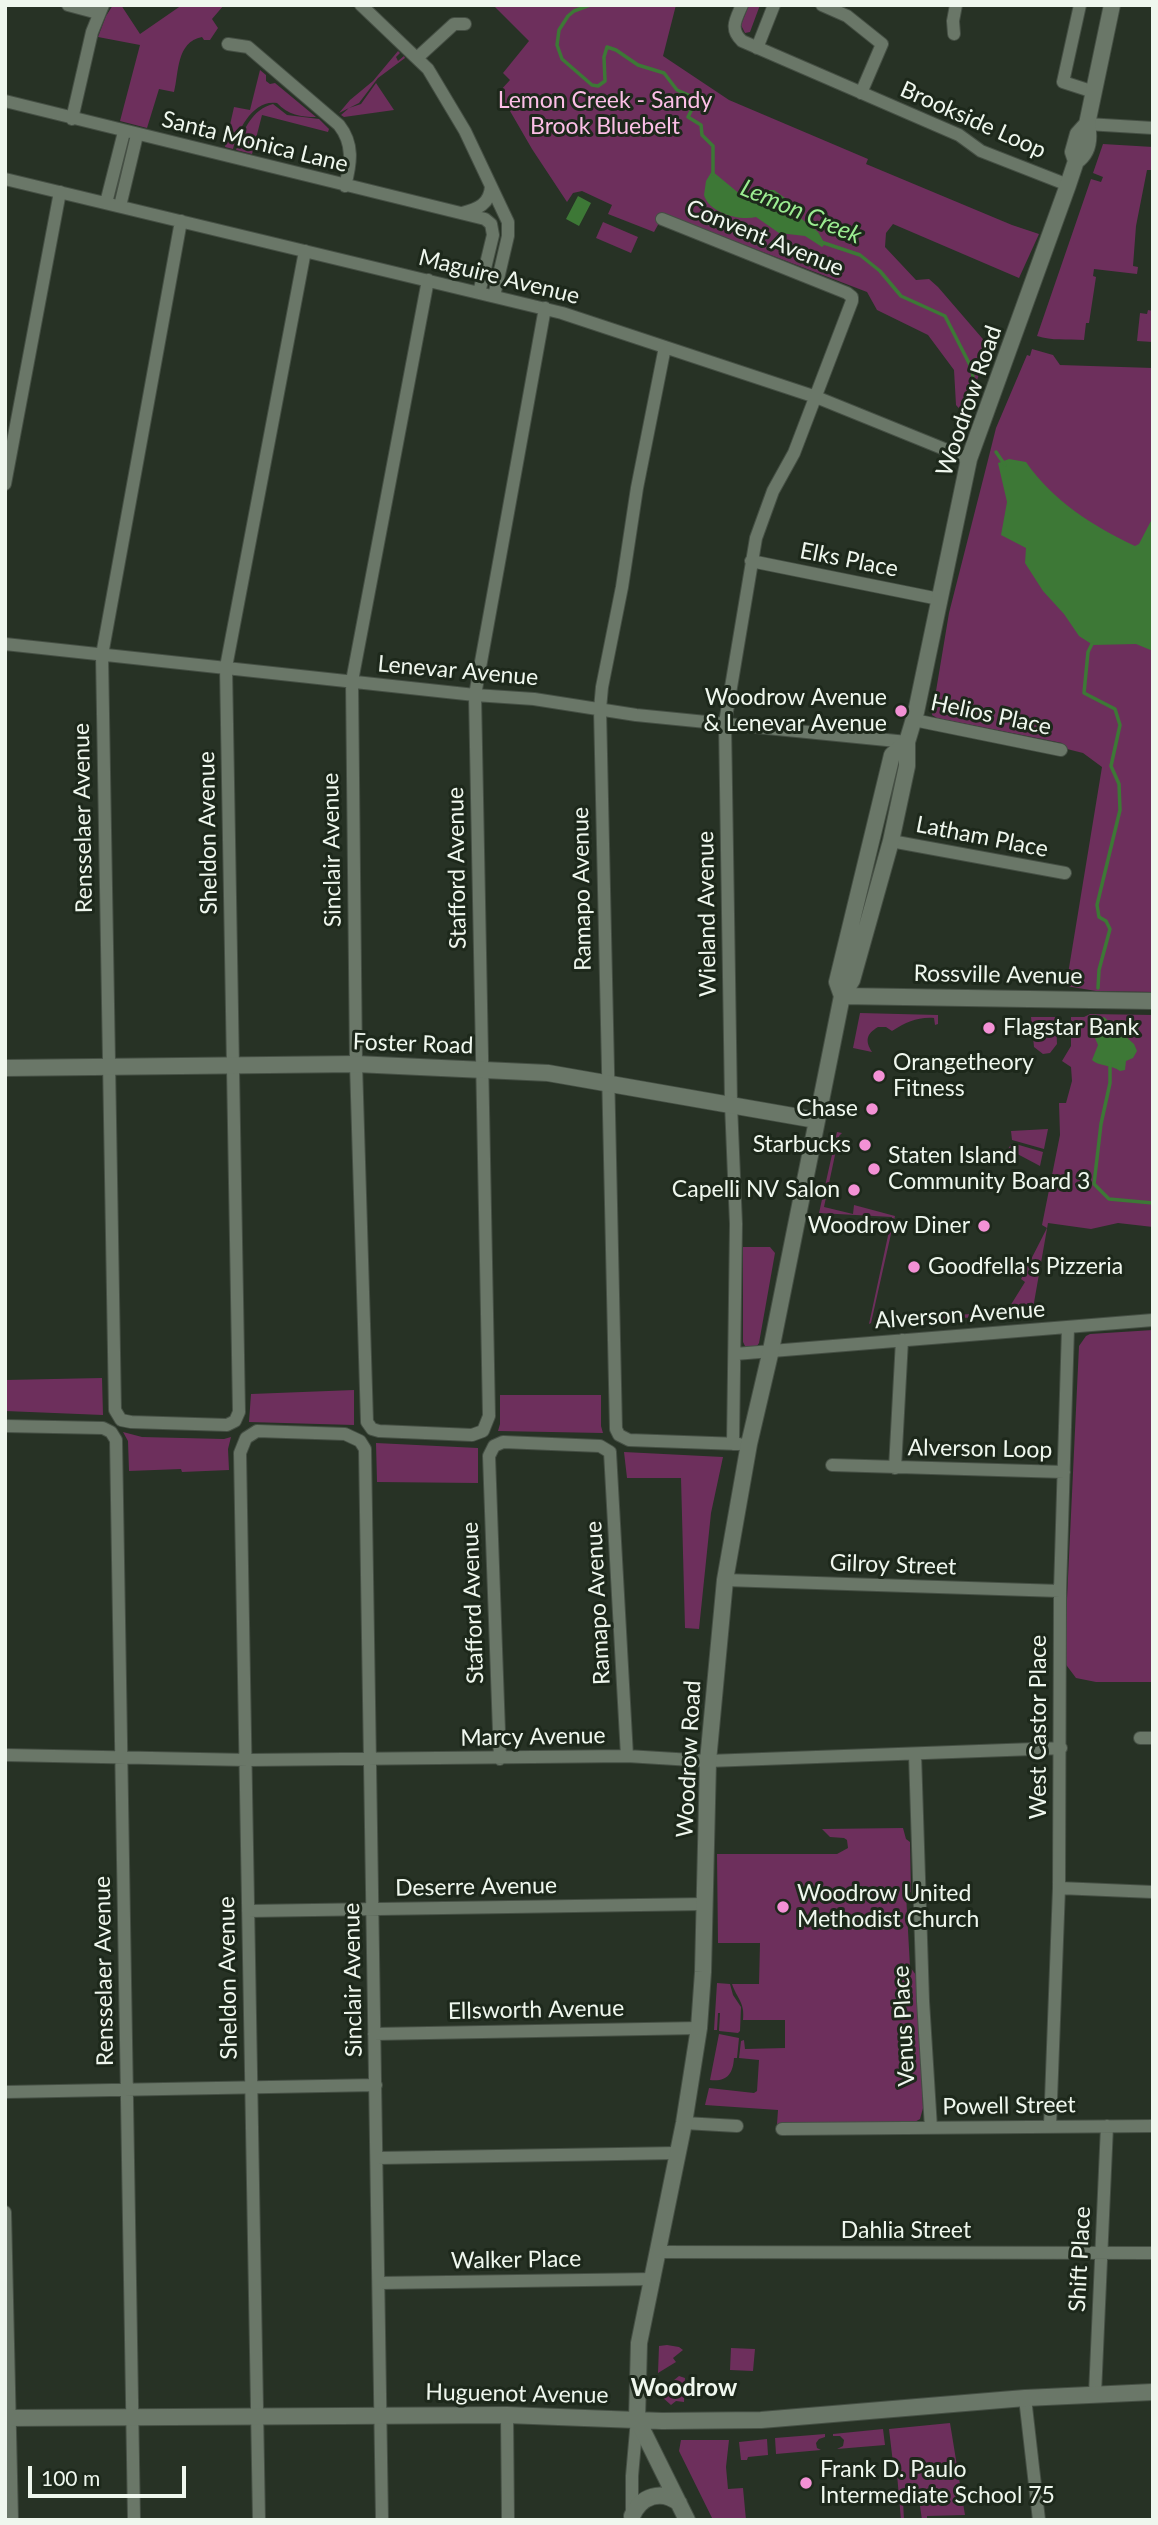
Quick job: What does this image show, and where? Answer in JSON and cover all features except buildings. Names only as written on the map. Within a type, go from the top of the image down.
[{"type":"street","points":[[68,5],[100,9],[72,119]]},
{"type":"street","points":[[361,5],[428,69],[465,131],[508,222],[508,236],[494,296]]},
{"type":"street","name":"Brookside Loop","points":[[742,5],[734,25],[734,31],[742,41],[959,135],[981,150],[1068,185]]},
{"type":"street","points":[[757,48],[774,5]]},
{"type":"street","points":[[822,5],[847,16],[882,44],[861,93]]},
{"type":"street","points":[[954,34],[956,5]]},
{"type":"street","points":[[1080,5],[1063,79],[1066,84],[1094,92]]},
{"type":"street","name":"Woodrow Road","points":[[687,2520],[637,2419],[639,2343],[684,2123],[699,2028],[703,1972],[708,1761],[741,1444],[771,1350],[842,996],[852,980],[891,841],[907,766],[907,742],[914,720],[969,459],[1076,161],[1084,155],[1089,138],[1087,124],[1112,5]]},
{"type":"street","points":[[418,57],[454,24],[465,24]]},
{"type":"street","points":[[228,44],[248,47],[339,125],[347,135],[350,148],[351,163],[345,186]]},
{"type":"street","name":"Santa Monica Lane","points":[[5,101],[485,219],[492,226],[493,235],[479,293]]},
{"type":"street","points":[[1087,124],[1153,128]]},
{"type":"street","points":[[113,205],[124,132]]},
{"type":"street","points":[[113,205],[137,135]]},
{"type":"street","name":"Maguire Avenue","points":[[5,179],[545,309],[816,397],[969,459]]},
{"type":"street","points":[[462,213],[475,210],[485,202],[489,198],[491,186]]},
{"type":"street","points":[[5,484],[8,451],[61,192]]},
{"type":"street","name":"Convent Avenue","points":[[662,219],[852,297]]},
{"type":"street","name":"Rensselaer Avenue","points":[[121,1420],[115,1410],[102,654],[181,221]]},
{"type":"street","name":"Sheldon Avenue","points":[[121,1420],[222,1425],[235,1421],[239,1412],[226,667],[306,251]]},
{"type":"street","name":"Sinclair Avenue","points":[[428,280],[352,681],[356,1064],[367,1409],[369,1427],[379,1431],[472,1435],[483,1431]]},
{"type":"street","name":"Wieland Avenue","points":[[741,1444],[735,1353],[736,1224],[731,1104],[725,723],[751,561],[763,514],[794,453],[851,306],[852,297]]},
{"type":"street","name":"Stafford Avenue","points":[[483,1431],[489,1416],[475,695],[545,309]]},
{"type":"street","name":"Ramapo Avenue","points":[[665,346],[637,488],[600,709],[616,1429],[619,1435],[629,1440],[741,1444]]},
{"type":"street","name":"Elks Place","points":[[751,561],[939,599]]},
{"type":"street","name":"Lenevar Avenue","points":[[5,644],[475,695],[534,699],[647,716],[907,742]]},
{"type":"street","name":"Helios Place","points":[[914,720],[1061,750]]},
{"type":"street","name":"Woodrow Road","points":[[842,996],[837,982],[870,839],[892,755],[907,742]]},
{"type":"street","points":[[870,839],[891,841]]},
{"type":"street","name":"Latham Place","points":[[891,841],[1065,873]]},
{"type":"street","name":"Rossville Avenue","points":[[842,996],[1153,1001]]},
{"type":"street","name":"Foster Road","points":[[5,1068],[356,1064],[548,1073],[816,1119]]},
{"type":"street","name":"Alverson Avenue","points":[[735,1353],[1153,1320]]},
{"type":"street","name":"West Castor Place","points":[[1050,2126],[1059,1888],[1060,1591],[1068,1328]]},
{"type":"street","name":"Alverson Loop","points":[[895,1468],[902,1340]]},
{"type":"street","name":"Rensselaer Avenue","points":[[5,1426],[103,1428],[111,1432],[116,1440],[134,2520]]},
{"type":"street","name":"Sheldon Avenue","points":[[259,2520],[248,1912],[248,1760],[240,1453],[246,1438],[257,1431],[345,1434],[360,1441]]},
{"type":"street","name":"Sinclair Avenue","points":[[360,1441],[365,1450],[382,2520]]},
{"type":"street","name":"Stafford Avenue","points":[[500,1759],[489,1456],[494,1446],[503,1442],[600,1446],[608,1449]]},
{"type":"street","name":"Ramapo Avenue","points":[[608,1449],[611,1457],[627,1756]]},
{"type":"street","name":"Alverson Loop","points":[[832,1465],[1064,1472]]},
{"type":"street","name":"Gilroy Street","points":[[725,1580],[1060,1591]]},
{"type":"street","name":"Marcy Avenue","points":[[5,1755],[248,1760],[627,1756],[708,1761],[1061,1748]]},
{"type":"street","name":"Venus Place","points":[[915,1754],[923,2001],[931,2128]]},
{"type":"street","points":[[1059,1888],[1153,1892]]},
{"type":"street","name":"Deserre Avenue","points":[[248,1912],[705,1904]]},
{"type":"street","name":"Ellsworth Avenue","points":[[374,2034],[699,2028]]},
{"type":"street","points":[[5,2092],[376,2085]]},
{"type":"street","points":[[684,2123],[737,2126]]},
{"type":"street","name":"Shift Place","points":[[1095,2395],[1107,2126]]},
{"type":"street","name":"Powell Street","points":[[782,2129],[1153,2126]]},
{"type":"street","points":[[377,2158],[678,2153]]},
{"type":"street","points":[[5,2212],[12,2520]]},
{"type":"street","name":"Dahlia Street","points":[[659,2252],[1153,2253]]},
{"type":"street","name":"Walker Place","points":[[379,2283],[654,2279]]},
{"type":"street","name":"Huguenot Avenue","points":[[8,2418],[507,2414],[761,2420],[1025,2398],[1153,2392]]},
{"type":"street","points":[[1025,2398],[1039,2520]]},
{"type":"street","points":[[507,2414],[508,2520]]},
{"type":"street","points":[[632,2518],[632,2476],[637,2419]]},
{"type":"street","points":[[632,2518],[641,2501],[652,2496],[667,2496],[679,2503]]},
{"type":"green space","points":[[113,5],[121,5],[140,34],[182,5],[224,5],[212,19],[218,28],[210,40],[204,40],[202,37],[187,45],[180,59],[174,92],[159,89],[147,128],[120,121],[140,45],[98,37]]},
{"type":"green space","name":"Lemon Creek - Sandy Brook Bluebelt","points":[[493,5],[676,5],[663,56],[729,100],[868,159],[866,164],[1039,234],[1019,278],[893,224],[886,233],[885,247],[916,280],[929,279],[938,287],[988,345],[975,387],[973,384],[963,413],[956,405],[954,370],[928,335],[877,310],[867,292],[664,214],[654,232],[608,214],[612,205],[582,191],[573,193],[567,202],[499,92],[510,80],[503,73],[529,41]]},
{"type":"green space","points":[[749,5],[760,5],[750,32],[745,33],[741,25]]},
{"type":"green space","points":[[398,51],[398,61],[404,56],[405,58],[378,78],[359,103],[339,113],[373,81]]},
{"type":"green space","points":[[260,70],[266,75],[266,81],[275,83],[316,117],[305,117],[286,110],[277,103],[268,103],[248,117],[233,149],[225,147],[234,107],[250,110]]},
{"type":"green space","points":[[376,83],[394,110],[344,117],[341,115],[349,108],[361,104]]},
{"type":"green space","points":[[273,104],[287,115],[319,119],[329,129],[328,132],[262,115],[252,154],[236,150],[245,128],[254,116]]},
{"type":"green space","points":[[1103,144],[1153,147],[1153,170],[1147,170],[1136,226],[1133,266],[1138,267],[1137,274],[1094,269],[1093,276],[1096,277],[1084,340],[1037,336],[1091,179],[1101,182],[1103,177],[1093,173]]},
{"type":"green space","points":[[603,222],[638,237],[631,253],[596,238]]},
{"type":"green space","points":[[1148,310],[1153,311],[1153,342],[1137,341],[1140,313],[1147,314]]},
{"type":"green space","points":[[1032,349],[1053,355],[1060,365],[1153,368],[1153,992],[1096,991],[1042,982],[1045,971],[1068,974],[1102,767],[1083,753],[1063,748],[1062,743],[932,715],[949,613],[996,428]]},
{"type":"green space","points":[[860,1013],[938,1015],[938,1024],[935,1025],[934,1018],[922,1018],[892,1031],[886,1027],[878,1027],[868,1038],[872,1052],[853,1048]]},
{"type":"green space","points":[[1090,1014],[1153,1015],[1153,1227],[1118,1223],[1091,1229],[1048,1223],[1032,1314],[994,1316],[995,1312],[1007,1311],[1025,1282],[1021,1279],[1047,1228],[1042,1225],[1060,1135],[1059,1103],[1066,1103],[1072,1081],[1071,1067],[1062,1061],[1071,1046],[1071,1017]]},
{"type":"green space","points":[[1031,1017],[1056,1017],[1057,1044],[1050,1053],[1043,1054],[1034,1047]]},
{"type":"green space","points":[[1048,1129],[1044,1149],[1012,1140],[1011,1131]]},
{"type":"green space","points":[[837,1132],[842,1133],[839,1136],[824,1207],[853,1214],[854,1205],[895,1216],[869,1324],[892,1217],[819,1213]]},
{"type":"green space","points":[[1012,1143],[1043,1152],[1040,1166],[1008,1149]]},
{"type":"green space","points":[[743,1247],[770,1247],[775,1253],[759,1343],[746,1348],[743,1342]]},
{"type":"green space","points":[[972,1306],[979,1311],[980,1317],[887,1322],[888,1317],[896,1319],[971,1314]]},
{"type":"green space","points":[[1153,1330],[1153,1682],[1096,1682],[1076,1678],[1064,1662],[1079,1346],[1090,1334]]},
{"type":"green space","points":[[102,1378],[103,1415],[5,1411],[5,1380]]},
{"type":"green space","points":[[354,1390],[354,1425],[249,1422],[251,1394]]},
{"type":"green space","points":[[500,1395],[601,1395],[603,1433],[498,1431]]},
{"type":"green space","points":[[123,1432],[142,1437],[231,1437],[228,1449],[229,1470],[129,1471],[128,1441]]},
{"type":"green space","points":[[376,1443],[478,1448],[478,1483],[377,1482]]},
{"type":"green space","points":[[624,1452],[723,1457],[711,1513],[699,1629],[685,1628],[681,1478],[627,1478]]},
{"type":"green space","points":[[903,1828],[906,1839],[910,1842],[911,1892],[906,1894],[910,1967],[916,1975],[923,2108],[920,2119],[911,2124],[777,2124],[778,2110],[705,2105],[709,2088],[754,2093],[757,2091],[759,2060],[739,2058],[741,2041],[744,2040],[745,2049],[785,2048],[785,2020],[743,2020],[742,2005],[732,1984],[759,1984],[760,1943],[718,1943],[717,1854],[837,1854],[848,1848],[847,1840],[830,1837],[822,1829]]},
{"type":"green space","points":[[717,1983],[730,1984],[741,2007],[738,2033],[719,2031],[720,2013],[717,2030],[714,2030]]},
{"type":"green space","points":[[719,2034],[739,2038],[737,2058],[734,2058],[728,2076],[721,2080],[710,2080]]},
{"type":"green space","points":[[667,2345],[683,2350],[673,2358],[676,2362],[658,2373],[659,2346]]},
{"type":"green space","points":[[731,2348],[755,2349],[753,2371],[730,2370]]},
{"type":"green space","points":[[679,2376],[685,2378],[684,2402],[676,2401],[671,2405],[662,2397],[663,2389]]},
{"type":"green space","points":[[950,2423],[965,2515],[927,2516],[927,2520],[922,2520],[919,2499],[903,2501],[904,2520],[901,2520],[896,2463],[893,2463],[889,2429]]},
{"type":"green space","points":[[883,2429],[885,2445],[837,2449],[843,2446],[844,2440],[840,2436],[833,2436],[833,2434]]},
{"type":"green space","points":[[825,2434],[825,2437],[816,2443],[821,2450],[776,2454],[775,2438]]},
{"type":"green space","points":[[767,2439],[768,2455],[741,2460],[739,2442]]},
{"type":"green space","points":[[681,2440],[729,2440],[726,2467],[728,2489],[743,2488],[746,2520],[713,2520],[679,2451]]},
{"type":"shaded area","points":[[712,171],[741,195],[766,201],[770,198],[769,190],[774,190],[785,198],[793,212],[818,232],[825,244],[822,247],[805,236],[779,233],[756,217],[733,217],[718,211],[704,195],[706,181]]},
{"type":"shaded area","points":[[578,196],[591,203],[579,226],[566,219]]},
{"type":"shaded area","points":[[1009,459],[1026,462],[1049,489],[1075,511],[1135,546],[1139,544],[1153,517],[1153,651],[1136,644],[1093,645],[1079,636],[1043,591],[1025,563],[1026,548],[1001,535],[1007,502],[998,463]]},
{"type":"shaded area","points":[[1095,1014],[1100,1019],[1104,1017],[1134,1044],[1137,1051],[1133,1058],[1126,1061],[1125,1070],[1120,1071],[1092,1060],[1098,1045],[1091,1029]]},
{"type":"waterway","name":"Lemon Creek","points":[[590,5],[574,11],[559,30],[557,45],[562,59],[592,85],[598,86],[605,81],[604,57],[607,47],[638,65],[664,73],[677,90],[693,97],[694,105],[688,117],[701,125],[702,135],[713,146],[713,174]]},
{"type":"waterway","name":"Lemon Creek","points":[[821,242],[860,255],[880,271],[901,296],[945,316],[971,367],[973,377]]},
{"type":"waterway","name":"Lemon Creek","points":[[996,452],[1005,465]]},
{"type":"waterway","name":"Lemon Creek","points":[[1092,644],[1088,652],[1084,693],[1115,709],[1120,725],[1111,766],[1119,784],[1120,810],[1097,905],[1099,917],[1106,921],[1110,929],[1099,970],[1098,988]]},
{"type":"waterway","name":"Lemon Creek","points":[[1110,1064],[1110,1083],[1101,1124],[1094,1184],[1109,1199],[1153,1203]]},
{"type":"place","name":"Woodrow Avenue & Lenevar Avenue","points":[[901,711]]},
{"type":"place","name":"Flagstar Bank","points":[[989,1028]]},
{"type":"place","name":"Orangetheory Fitness","points":[[879,1076]]},
{"type":"place","name":"Chase","points":[[872,1109]]},
{"type":"place","name":"Starbucks","points":[[865,1145]]},
{"type":"place","name":"Staten Island Community Board 3","points":[[874,1169]]},
{"type":"place","name":"Capelli NV Salon","points":[[854,1190]]},
{"type":"place","name":"Woodrow Diner","points":[[984,1226]]},
{"type":"place","name":"Goodfella's Pizzeria","points":[[914,1267]]},
{"type":"place","name":"Woodrow United Methodist Church","points":[[783,1907]]},
{"type":"place","name":"Frank D. Paulo Intermediate School 75","points":[[806,2483]]},
{"type":"district","name":"Woodrow","points":[[684,2388]]}]
